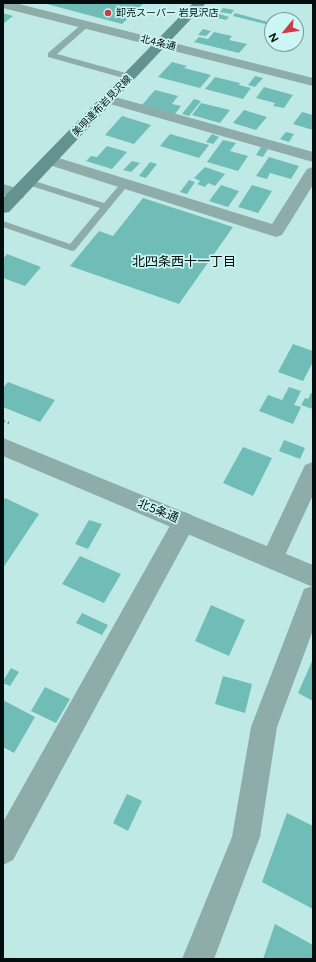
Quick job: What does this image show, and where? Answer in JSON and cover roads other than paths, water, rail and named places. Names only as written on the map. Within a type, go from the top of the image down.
[{"type":"main road","name":"美唄達布岩見沢線","points":[[3,208],[16,188],[49,160],[200,3]]},
{"type":"street","name":"北4条通","points":[[3,4],[313,82]]},
{"type":"street","points":[[108,99],[313,157]]},
{"type":"street","points":[[49,160],[276,231],[313,172]]},
{"type":"street","name":"北5条通","points":[[3,447],[313,576]]},
{"type":"street","points":[[272,559],[313,471]]},
{"type":"street","points":[[3,850],[184,522]]},
{"type":"street","points":[[198,959],[246,837],[264,727],[313,597]]},
{"type":"lane","points":[[86,25],[51,55],[130,77]]},
{"type":"lane","points":[[3,224],[72,248],[125,184]]},
{"type":"lane","points":[[16,188],[106,207]]},
{"type":"place","name":"卸売スーパー 岩見沢店","points":[[108,13]]},
{"type":"district","name":"北四条西十一丁目","points":[[184,262]]}]
